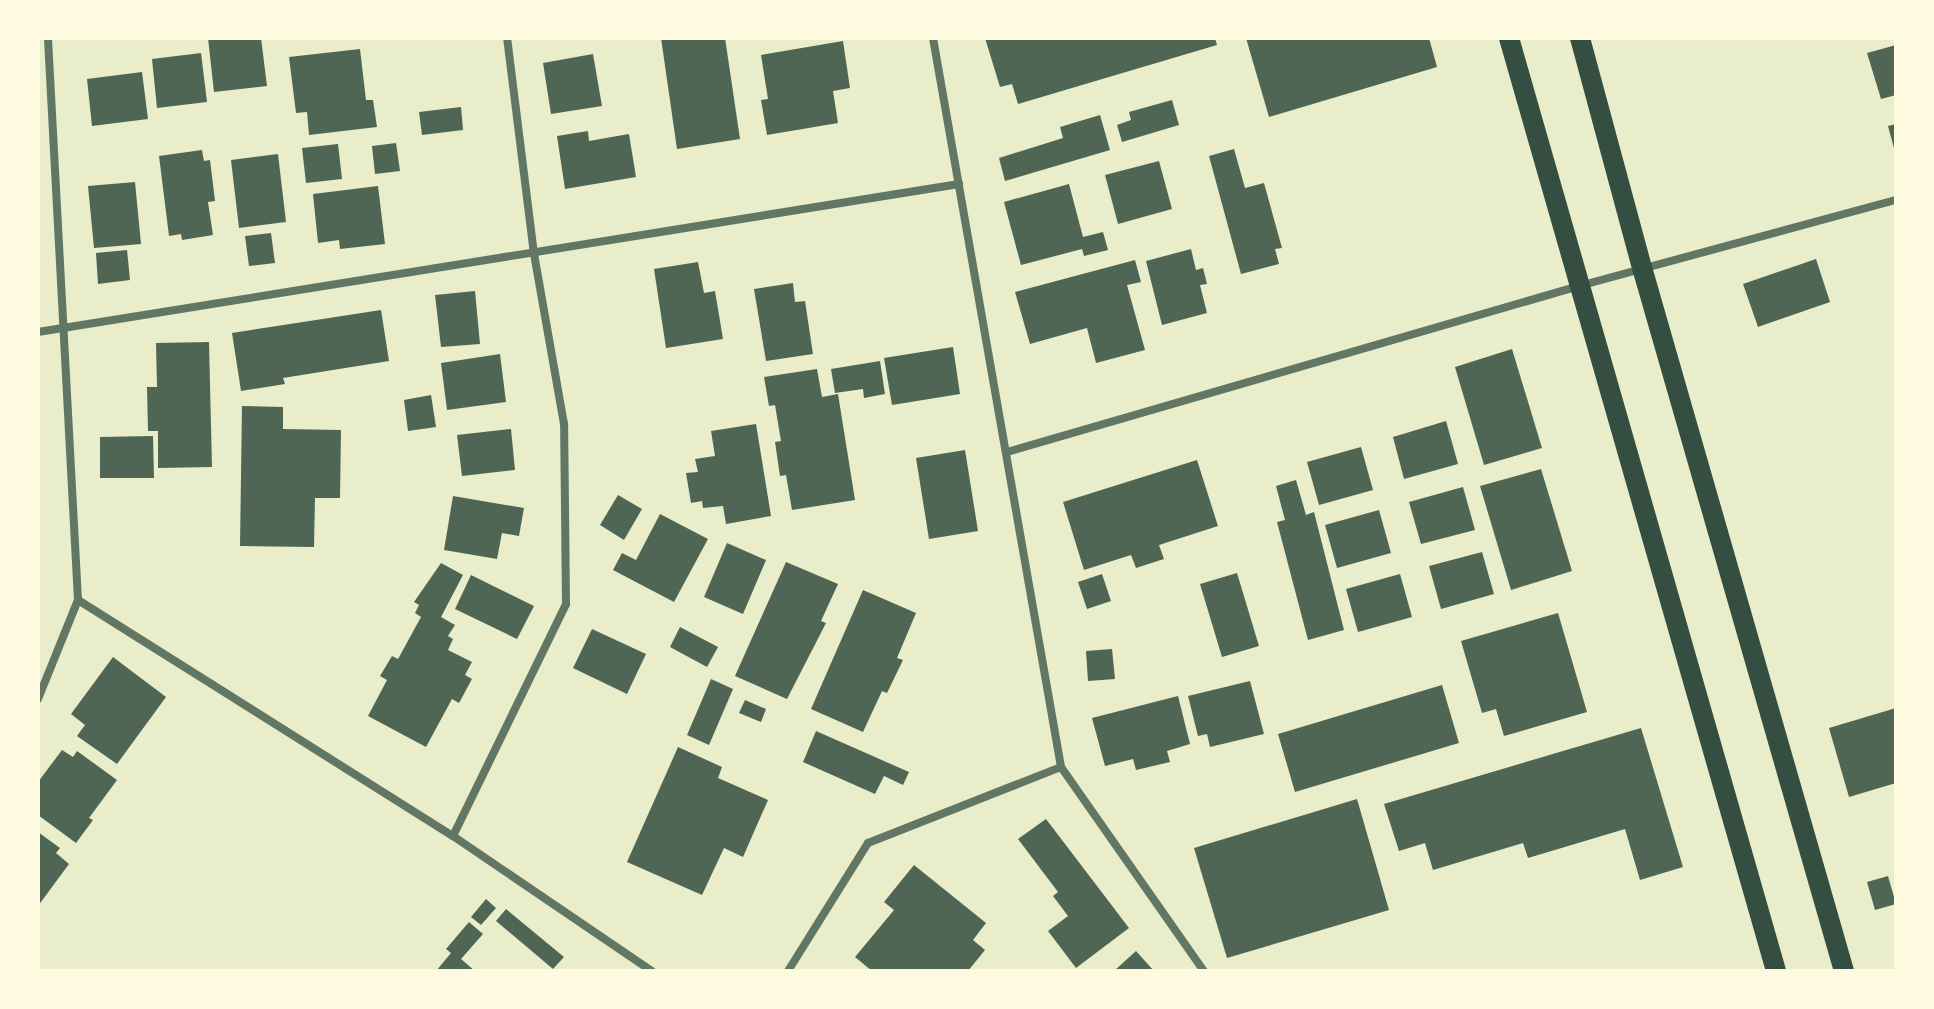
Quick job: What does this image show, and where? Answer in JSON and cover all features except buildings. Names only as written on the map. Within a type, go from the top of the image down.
[{"type":"main road","points":[[1509,38],[1776,971]]},
{"type":"main road","points":[[1580,38],[1643,271],[1844,971]]},
{"type":"street","points":[[38,699],[78,600],[48,38]]},
{"type":"street","points":[[453,836],[566,604],[564,424],[534,254],[507,38]]},
{"type":"street","points":[[933,38],[1061,767],[1204,971]]},
{"type":"street","points":[[38,332],[959,184]]},
{"type":"street","points":[[1007,452],[1579,286],[1896,200]]},
{"type":"street","points":[[78,600],[453,836],[652,971]]},
{"type":"street","points":[[788,971],[868,843],[1061,767]]}]
